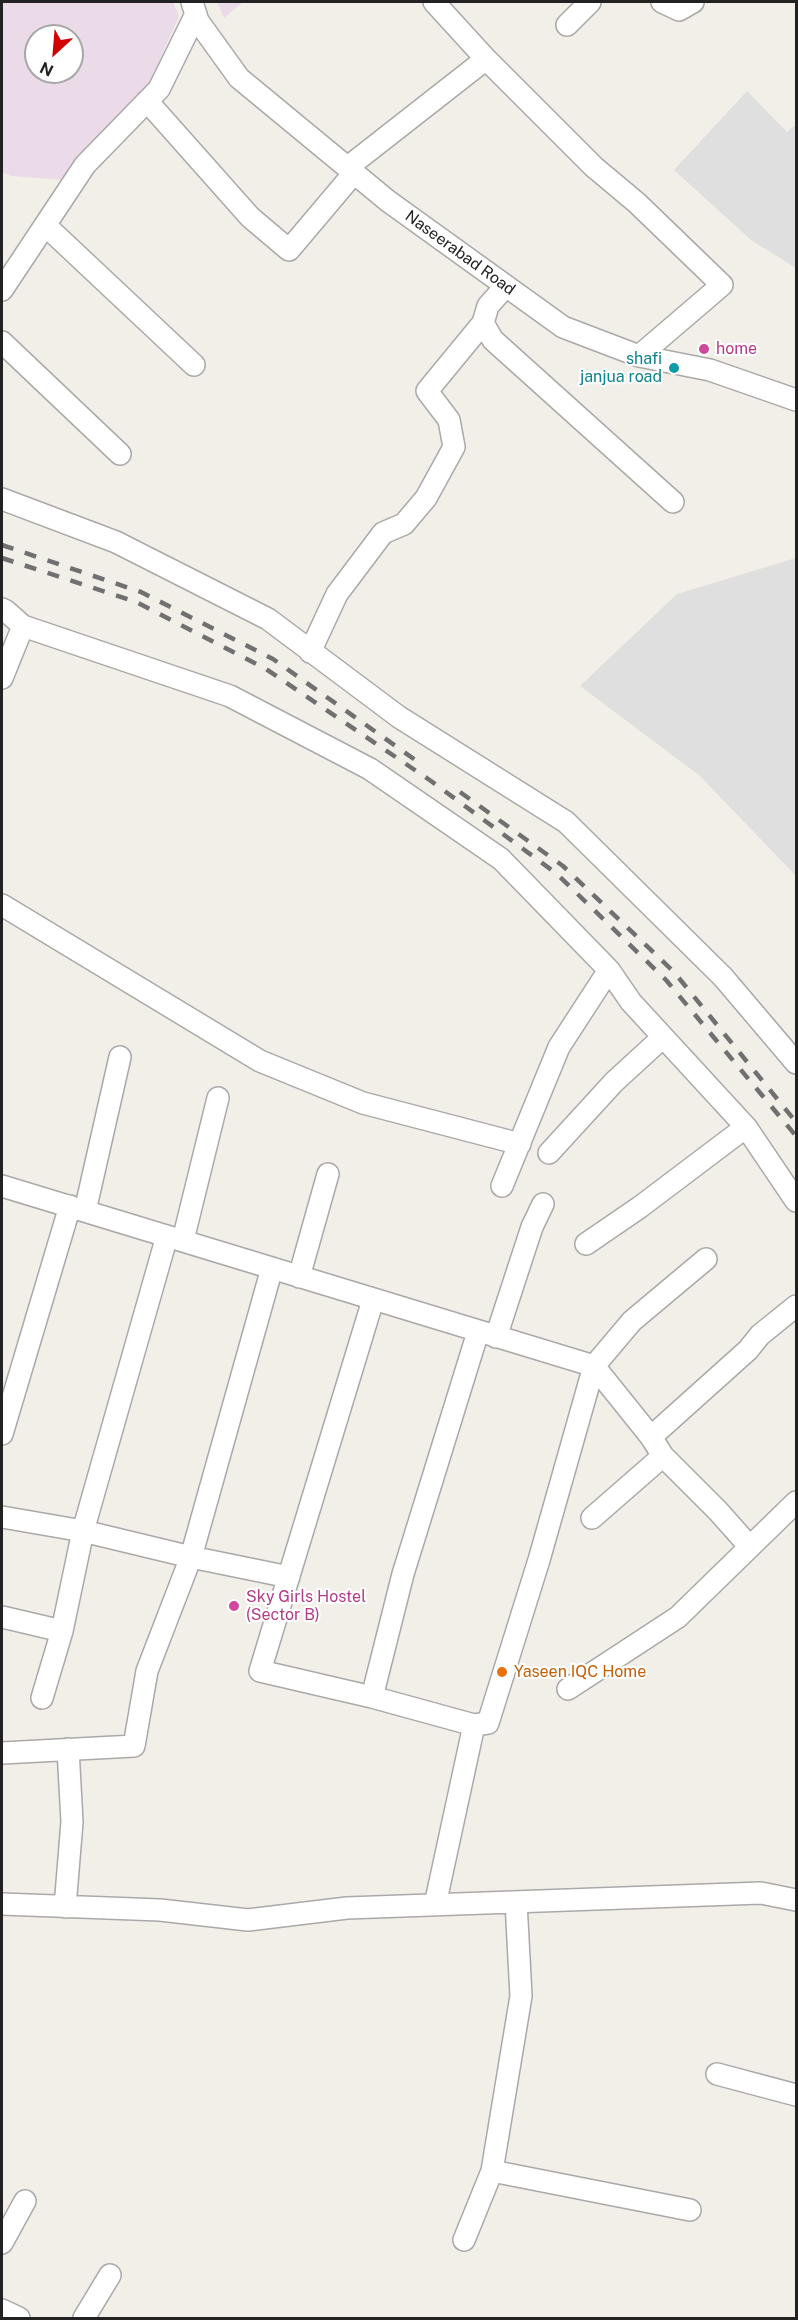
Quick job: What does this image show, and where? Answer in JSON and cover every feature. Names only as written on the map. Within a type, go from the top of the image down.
[{"type":"street","points":[[434,2],[594,167],[637,203],[722,285],[639,356]]},
{"type":"street","points":[[567,24],[590,2]]},
{"type":"street","points":[[662,2],[679,10],[693,2]]},
{"type":"street","points":[[2,290],[85,165],[159,89],[194,8]]},
{"type":"street","name":"Naseerabad Road","points":[[194,8],[198,21],[238,78],[388,201],[563,327],[639,356],[710,370],[796,400]]},
{"type":"street","points":[[147,101],[250,217],[289,250],[351,170],[486,58]]},
{"type":"street","points":[[45,225],[194,365]]},
{"type":"street","points":[[310,652],[337,594],[383,533],[404,524],[426,498],[454,447],[449,420],[427,391],[483,323],[488,306],[505,287]]},
{"type":"street","points":[[483,323],[493,340],[673,502]]},
{"type":"street","points":[[2,342],[120,454]]},
{"type":"street","points":[[2,499],[116,542],[268,619],[399,717],[566,822],[723,977],[796,1063]]},
{"type":"street","points":[[2,609],[23,626],[230,696],[370,769],[501,859],[609,970],[631,1002],[662,1038],[746,1127],[796,1201]]},
{"type":"street","points":[[2,678],[23,626]]},
{"type":"street","points":[[2,905],[260,1061],[363,1103],[520,1144]]},
{"type":"street","points":[[502,1186],[559,1047],[609,970]]},
{"type":"street","points":[[549,1152],[614,1082],[662,1038]]},
{"type":"street","points":[[2,1434],[78,1208],[120,1056]]},
{"type":"street","points":[[42,1698],[62,1631],[83,1531],[218,1098]]},
{"type":"street","points":[[586,1244],[640,1207],[746,1127]]},
{"type":"street","points":[[299,1277],[328,1174]]},
{"type":"street","points":[[2,1186],[594,1366],[651,1437],[663,1456],[750,1547]]},
{"type":"street","points":[[372,1696],[403,1574],[487,1335],[543,1204]]},
{"type":"street","points":[[373,1300],[260,1671],[372,1696],[474,1725],[488,1723],[540,1560],[594,1366],[632,1321],[706,1259]]},
{"type":"street","points":[[2,1753],[134,1746],[147,1671],[191,1557],[273,1268]]},
{"type":"street","points":[[651,1437],[748,1350],[760,1335],[796,1306]]},
{"type":"street","points":[[592,1518],[663,1456]]},
{"type":"street","points":[[568,1689],[678,1617],[796,1502]]},
{"type":"street","points":[[2,1517],[83,1531],[191,1557],[289,1577]]},
{"type":"street","points":[[2,1617],[62,1631]]},
{"type":"street","points":[[435,1905],[474,1725]]},
{"type":"street","points":[[65,1907],[72,1822],[68,1749]]},
{"type":"street","points":[[2,1904],[160,1910],[248,1920],[347,1908],[761,1893],[796,1900]]},
{"type":"street","points":[[464,2240],[492,2171],[521,1996],[516,1902]]},
{"type":"street","points":[[717,2074],[796,2094]]},
{"type":"street","points":[[492,2171],[690,2210]]},
{"type":"street","points":[[2,2243],[25,2202]]},
{"type":"street","points":[[84,2319],[110,2275]]},
{"type":"street","points":[[2,2310],[19,2319]]},
{"type":"shaded area","points":[[2,2],[173,2],[179,16],[150,82],[63,180],[11,176],[2,172]]},
{"type":"shaded area","points":[[217,2],[243,2],[224,18]]},
{"type":"shaded area","points":[[747,91],[787,132],[796,124],[796,268],[751,240],[674,170]]},
{"type":"shaded area","points":[[796,558],[796,876],[700,776],[580,686],[677,594]]},
{"type":"railway","points":[[2,545],[141,592],[273,659],[421,764]]},
{"type":"railway","points":[[2,558],[136,602],[266,669],[431,781],[557,874],[666,980],[796,1136]]},
{"type":"railway","points":[[460,792],[563,866],[674,972],[796,1122]]},
{"type":"place","name":"home","points":[[704,349]]},
{"type":"place","name":"shafi janjua road","points":[[674,368]]},
{"type":"place","name":"Sky Girls Hostel (Sector B)","points":[[234,1606]]},
{"type":"place","name":"Yaseen IQC Home","points":[[502,1672]]}]
